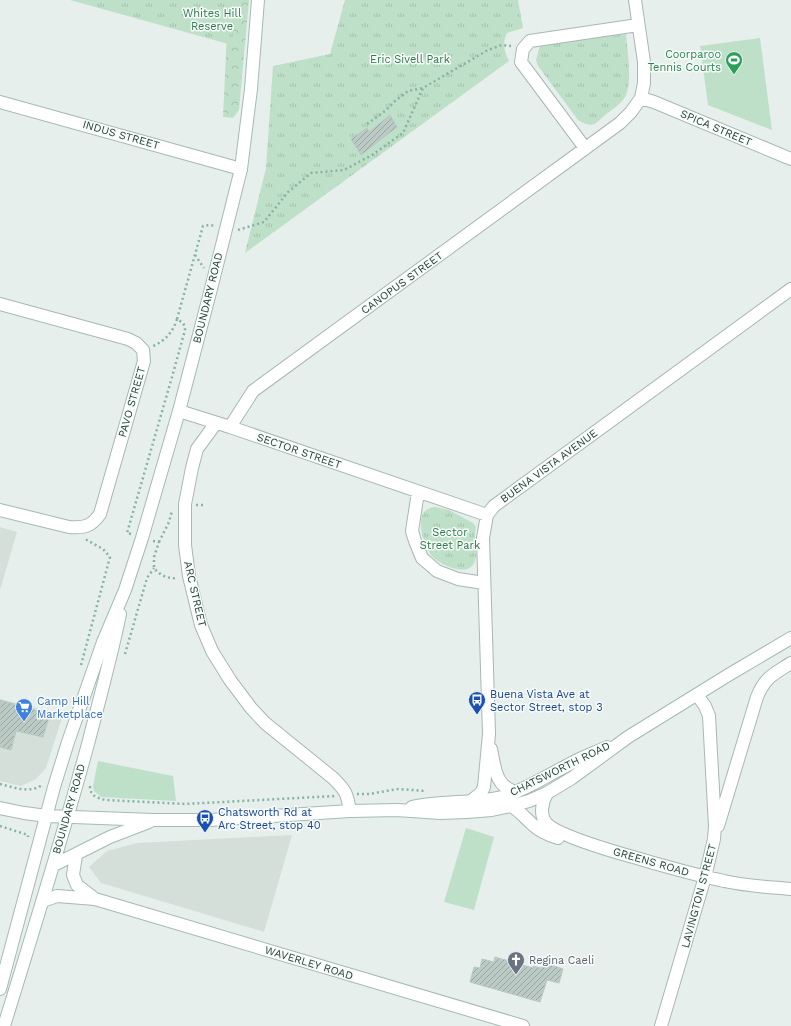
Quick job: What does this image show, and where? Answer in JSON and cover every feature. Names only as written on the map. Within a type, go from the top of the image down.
[{"type":"street","name":"BOUNDARY ROAD","points":[[0,989],[54,787],[102,642],[125,590],[142,538],[179,411],[212,285],[241,169],[251,89],[258,0]]},
{"type":"street","name":"CANOPUS STREET","points":[[230,428],[253,391],[620,123],[631,112],[641,98],[644,83],[644,62],[635,0]]},
{"type":"street","points":[[585,148],[521,62],[524,49],[530,41],[638,25]]},
{"type":"street","name":"SPICA STREET","points":[[641,98],[791,159]]},
{"type":"street","name":"INDUS STREET","points":[[0,102],[241,169]]},
{"type":"street","name":"BUENA VISTA AVENUE","points":[[487,515],[494,506],[791,289]]},
{"type":"street","points":[[0,304],[128,339],[136,343],[143,350]]},
{"type":"street","name":"PAVO STREET","points":[[0,510],[69,527],[79,528],[89,526],[96,520],[100,514],[144,361],[143,350]]},
{"type":"street","name":"SECTOR STREET","points":[[179,411],[487,515]]},
{"type":"street","name":"ARC STREET","points":[[216,423],[197,449],[185,504],[185,544],[190,576],[201,625],[212,651],[230,680],[251,708],[265,723],[333,778],[347,795],[350,811]]},
{"type":"street","points":[[418,492],[412,531],[422,558],[437,571],[458,579],[484,583]]},
{"type":"street","points":[[471,801],[481,793],[484,787],[489,734],[483,538],[487,515]]},
{"type":"street","name":"BOUNDARY ROAD","points":[[4,1026],[68,816],[113,650],[125,590]]},
{"type":"street","name":"CHATSWORTH ROAD","points":[[0,808],[47,816],[153,820],[210,820],[350,811],[397,810],[444,813],[485,811],[512,806],[529,801],[547,793],[572,778],[628,738],[730,674],[791,638]]},
{"type":"street","points":[[714,839],[763,684],[791,662]]},
{"type":"street","name":"LAVINGTON STREET","points":[[661,1026],[705,877],[714,839],[715,826],[709,716],[705,706],[696,695]]},
{"type":"street","points":[[489,734],[499,780],[506,788],[516,792]]},
{"type":"street","name":"CHATSWORTH ROAD","points":[[397,810],[422,804],[490,799],[516,792],[532,785],[576,760],[628,738]]},
{"type":"street","name":"GREENS ROAD","points":[[547,793],[543,807],[545,822],[554,829],[582,842]]},
{"type":"street","name":"GREENS ROAD","points":[[512,806],[522,813],[533,825],[547,834],[558,838],[582,842],[705,877],[741,884],[791,889]]},
{"type":"street","name":"CHATSWORTH ROAD","points":[[54,865],[110,837],[153,820]]},
{"type":"street","name":"WAVERLEY ROAD","points":[[76,855],[72,875],[77,885],[95,899]]},
{"type":"street","name":"WAVERLEY ROAD","points":[[43,901],[57,896],[95,899],[523,1026]]},
{"type":"path","points":[[368,124],[408,92],[423,88],[488,50],[502,45],[524,49]]},
{"type":"path","points":[[143,350],[162,341],[172,330],[177,320],[203,226],[209,225],[239,231],[264,222],[288,192],[311,172],[344,170],[372,155],[403,133],[423,88]]},
{"type":"path","points":[[195,255],[203,268]]},
{"type":"path","points":[[132,535],[127,533],[184,330],[183,322],[177,320]]},
{"type":"path","points":[[79,670],[110,557],[103,549],[82,538]]},
{"type":"path","points":[[123,660],[147,578],[154,568],[154,557],[159,542],[152,540]]},
{"type":"path","points":[[154,568],[159,573],[169,578],[190,576]]},
{"type":"path","points":[[0,784],[24,790],[32,790],[38,788],[44,781]]},
{"type":"path","points":[[90,784],[91,794],[99,799],[106,800],[185,804],[319,798]]},
{"type":"path","points":[[362,794],[398,789],[426,791]]},
{"type":"shaded area","points":[[0,527],[17,532],[0,590]]},
{"type":"shaded area","points":[[0,699],[63,715],[46,768],[36,779],[21,786],[0,781]]},
{"type":"shaded area","points":[[292,835],[264,932],[101,883],[89,867],[107,851],[137,843]]},
{"type":"green space","name":"Whites Hill Reserve","points":[[70,0],[236,0],[232,45]]},
{"type":"green space","points":[[118,0],[249,0],[239,110],[233,118],[223,117],[227,33]]},
{"type":"green space","name":"Eric Sivell Park","points":[[345,0],[518,0],[523,28],[507,33],[504,40],[504,47],[509,61],[245,253],[266,168],[273,66],[330,54]],"holes":[[[390,115],[397,127],[361,155],[352,139],[367,128],[369,132]]]},
{"type":"green space","points":[[626,34],[629,78],[626,94],[619,104],[595,124],[589,125],[583,123],[578,120],[538,66],[536,60],[540,45]]},
{"type":"green space","name":"Coorparoo Tennis Courts","points":[[760,38],[772,130],[708,105],[700,46]]},
{"type":"green space","name":"Sector Street Park","points":[[435,507],[449,510],[473,523],[476,527],[476,558],[472,566],[467,569],[456,569],[443,564],[434,558],[428,549],[421,529],[421,522],[424,512]]},
{"type":"green space","points":[[98,761],[173,776],[176,801],[101,797],[94,791],[93,786]]},
{"type":"green space","points":[[466,828],[494,837],[474,910],[444,902]]},
{"type":"building","points":[[390,115],[397,127],[361,155],[351,139],[367,128],[369,132]]},
{"type":"building","name":"Camp Hill Marketplace","points":[[0,700],[50,714],[43,737],[16,731],[11,750],[0,747]]},
{"type":"building","name":"Regina Caeli","points":[[495,957],[533,968],[533,966],[541,968],[548,964],[563,969],[559,983],[547,980],[540,1002],[470,982],[474,967],[480,968],[482,959],[494,962]]},
{"type":"place","name":"Coorparoo Tennis Courts","points":[[734,75]]},
{"type":"place","name":"Buena Vista Ave at Sector Street, stop 3","points":[[477,715]]},
{"type":"place","name":"Camp Hill Marketplace","points":[[24,722]]},
{"type":"place","name":"Chatsworth Rd at Arc Street, stop 40","points":[[205,833]]},
{"type":"place","name":"Regina Caeli","points":[[516,975]]}]
